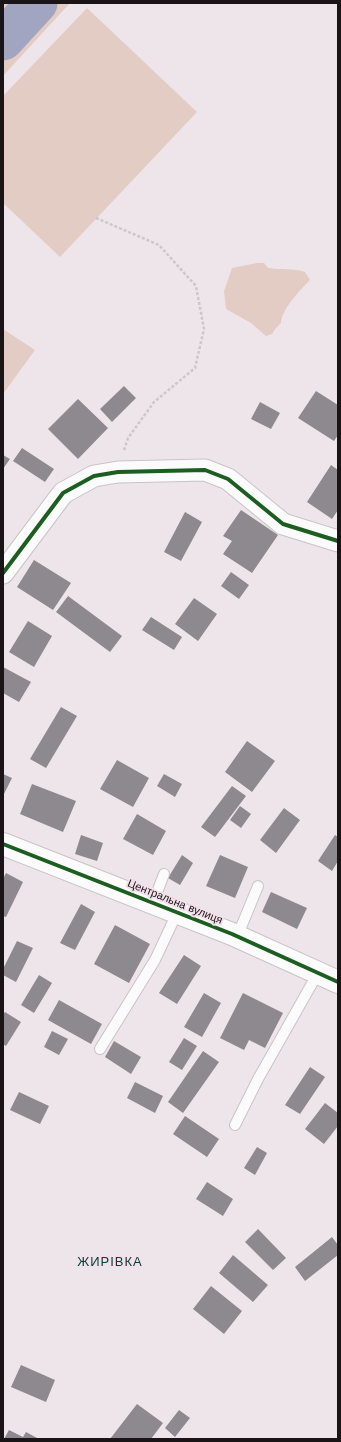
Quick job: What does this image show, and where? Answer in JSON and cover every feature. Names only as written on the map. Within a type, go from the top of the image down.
[{"type":"street","points":[[3,573],[63,493],[94,476],[118,472],[205,470],[228,479],[283,524],[338,541]]},
{"type":"street","name":"Центральна вулиця","points":[[3,844],[237,937],[338,982]]},
{"type":"lane","points":[[153,903],[164,874]]},
{"type":"lane","points":[[237,937],[258,886]]},
{"type":"lane","points":[[100,1049],[155,960],[177,913]]},
{"type":"lane","points":[[235,1125],[258,1079],[318,973]]},
{"type":"path","points":[[96,218],[159,245],[196,286],[204,329],[195,368],[154,402],[128,438],[118,472]]},
{"type":"shaded area","points":[[3,3],[70,3],[3,76]]},
{"type":"shaded area","points":[[87,8],[197,112],[60,257],[3,203],[3,96]]},
{"type":"shaded area","points":[[264,263],[268,268],[305,272],[310,280],[288,306],[284,312],[281,323],[272,334],[266,336],[251,323],[226,309],[224,291],[232,268]]},
{"type":"shaded area","points":[[3,329],[35,350],[3,394]]},
{"type":"building","points":[[124,386],[136,398],[112,422],[100,409]]},
{"type":"building","points":[[316,391],[338,405],[338,435],[334,441],[298,418]]},
{"type":"building","points":[[78,399],[108,428],[78,459],[48,429]]},
{"type":"building","points":[[260,402],[280,413],[271,429],[251,419]]},
{"type":"building","points":[[22,448],[54,469],[45,482],[13,461]]},
{"type":"building","points":[[3,455],[10,459],[3,469]]},
{"type":"building","points":[[331,465],[338,470],[338,510],[332,519],[307,502]]},
{"type":"building","points":[[241,510],[278,535],[252,573],[223,554],[232,541],[223,536]]},
{"type":"building","points":[[185,512],[202,522],[181,561],[164,552]]},
{"type":"building","points":[[34,560],[71,583],[53,610],[17,587]]},
{"type":"building","points":[[231,572],[249,585],[239,599],[221,586]]},
{"type":"building","points":[[68,596],[122,636],[110,652],[56,612]]},
{"type":"building","points":[[194,598],[217,614],[198,641],[175,624]]},
{"type":"building","points":[[151,617],[182,637],[174,650],[142,630]]},
{"type":"building","points":[[28,621],[52,636],[34,667],[9,652]]},
{"type":"building","points":[[3,667],[31,682],[19,702],[3,693]]},
{"type":"building","points":[[61,707],[77,716],[46,768],[30,759]]},
{"type":"building","points":[[247,741],[275,761],[252,792],[225,772]]},
{"type":"building","points":[[117,760],[149,778],[133,807],[100,789]]},
{"type":"building","points":[[3,774],[12,778],[3,796]]},
{"type":"building","points":[[164,774],[182,784],[175,797],[157,786]]},
{"type":"building","points":[[32,784],[76,801],[63,832],[20,814]]},
{"type":"building","points":[[232,786],[246,796],[215,837],[201,827]]},
{"type":"building","points":[[240,806],[251,814],[241,828],[230,820]]},
{"type":"building","points":[[284,808],[300,820],[276,853],[260,840]]},
{"type":"building","points":[[137,814],[166,831],[153,855],[123,839]]},
{"type":"building","points":[[81,835],[103,843],[97,861],[75,854]]},
{"type":"building","points":[[335,835],[338,837],[338,861],[332,871],[318,861]]},
{"type":"building","points":[[182,855],[193,863],[180,885],[168,878]]},
{"type":"building","points":[[220,855],[248,867],[235,898],[206,886]]},
{"type":"building","points":[[6,873],[23,882],[6,917],[3,916],[3,879]]},
{"type":"building","points":[[271,892],[307,908],[297,929],[262,912]]},
{"type":"building","points":[[81,904],[95,912],[75,950],[60,943]]},
{"type":"building","points":[[115,925],[150,944],[129,983],[94,964]]},
{"type":"building","points":[[17,941],[33,948],[16,982],[3,975],[3,969]]},
{"type":"building","points":[[184,955],[201,966],[177,1004],[159,993]]},
{"type":"building","points":[[39,975],[52,983],[34,1013],[21,1005]]},
{"type":"building","points":[[204,993],[221,1003],[202,1037],[184,1027]]},
{"type":"building","points":[[243,993],[283,1013],[265,1048],[249,1040],[244,1050],[220,1038]]},
{"type":"building","points":[[59,1000],[102,1024],[91,1044],[48,1020]]},
{"type":"building","points":[[5,1012],[21,1022],[6,1046],[3,1044],[3,1015]]},
{"type":"building","points":[[52,1031],[68,1039],[59,1055],[44,1047]]},
{"type":"building","points":[[184,1038],[197,1046],[182,1070],[169,1062]]},
{"type":"building","points":[[114,1041],[141,1057],[131,1074],[105,1057]]},
{"type":"building","points":[[203,1051],[219,1062],[183,1113],[168,1102]]},
{"type":"building","points":[[310,1067],[325,1077],[300,1114],[285,1105]]},
{"type":"building","points":[[135,1082],[163,1096],[155,1113],[127,1098]]},
{"type":"building","points":[[19,1092],[49,1106],[40,1124],[10,1110]]},
{"type":"building","points":[[325,1103],[338,1113],[338,1126],[324,1144],[305,1129]]},
{"type":"building","points":[[185,1116],[219,1139],[207,1157],[173,1134]]},
{"type":"building","points":[[257,1147],[267,1153],[255,1175],[244,1168]]},
{"type":"building","points":[[207,1182],[233,1199],[223,1216],[196,1199]]},
{"type":"building","points":[[258,1229],[286,1258],[273,1270],[245,1242]]},
{"type":"building","points":[[332,1237],[338,1245],[338,1255],[305,1281],[295,1267]]},
{"type":"building","points":[[233,1255],[268,1285],[253,1302],[219,1273]]},
{"type":"building","points":[[211,1286],[242,1311],[224,1334],[193,1309]]},
{"type":"building","points":[[21,1365],[55,1380],[46,1402],[11,1387]]},
{"type":"building","points":[[137,1404],[163,1423],[151,1439],[110,1439]]},
{"type":"building","points":[[179,1410],[190,1418],[175,1437],[165,1428]]},
{"type":"building","points":[[9,1430],[23,1437],[26,1432],[39,1439],[4,1439]]},
{"type":"waterway","points":[[3,40],[37,3]]},
{"type":"cycle path","points":[[3,573],[63,493],[94,476],[118,472],[205,470],[228,479],[283,524],[338,541]]},
{"type":"cycle path","points":[[3,844],[232,934],[338,982]]},
{"type":"district","name":"ЖИРІВКА","points":[[110,1262]]}]
